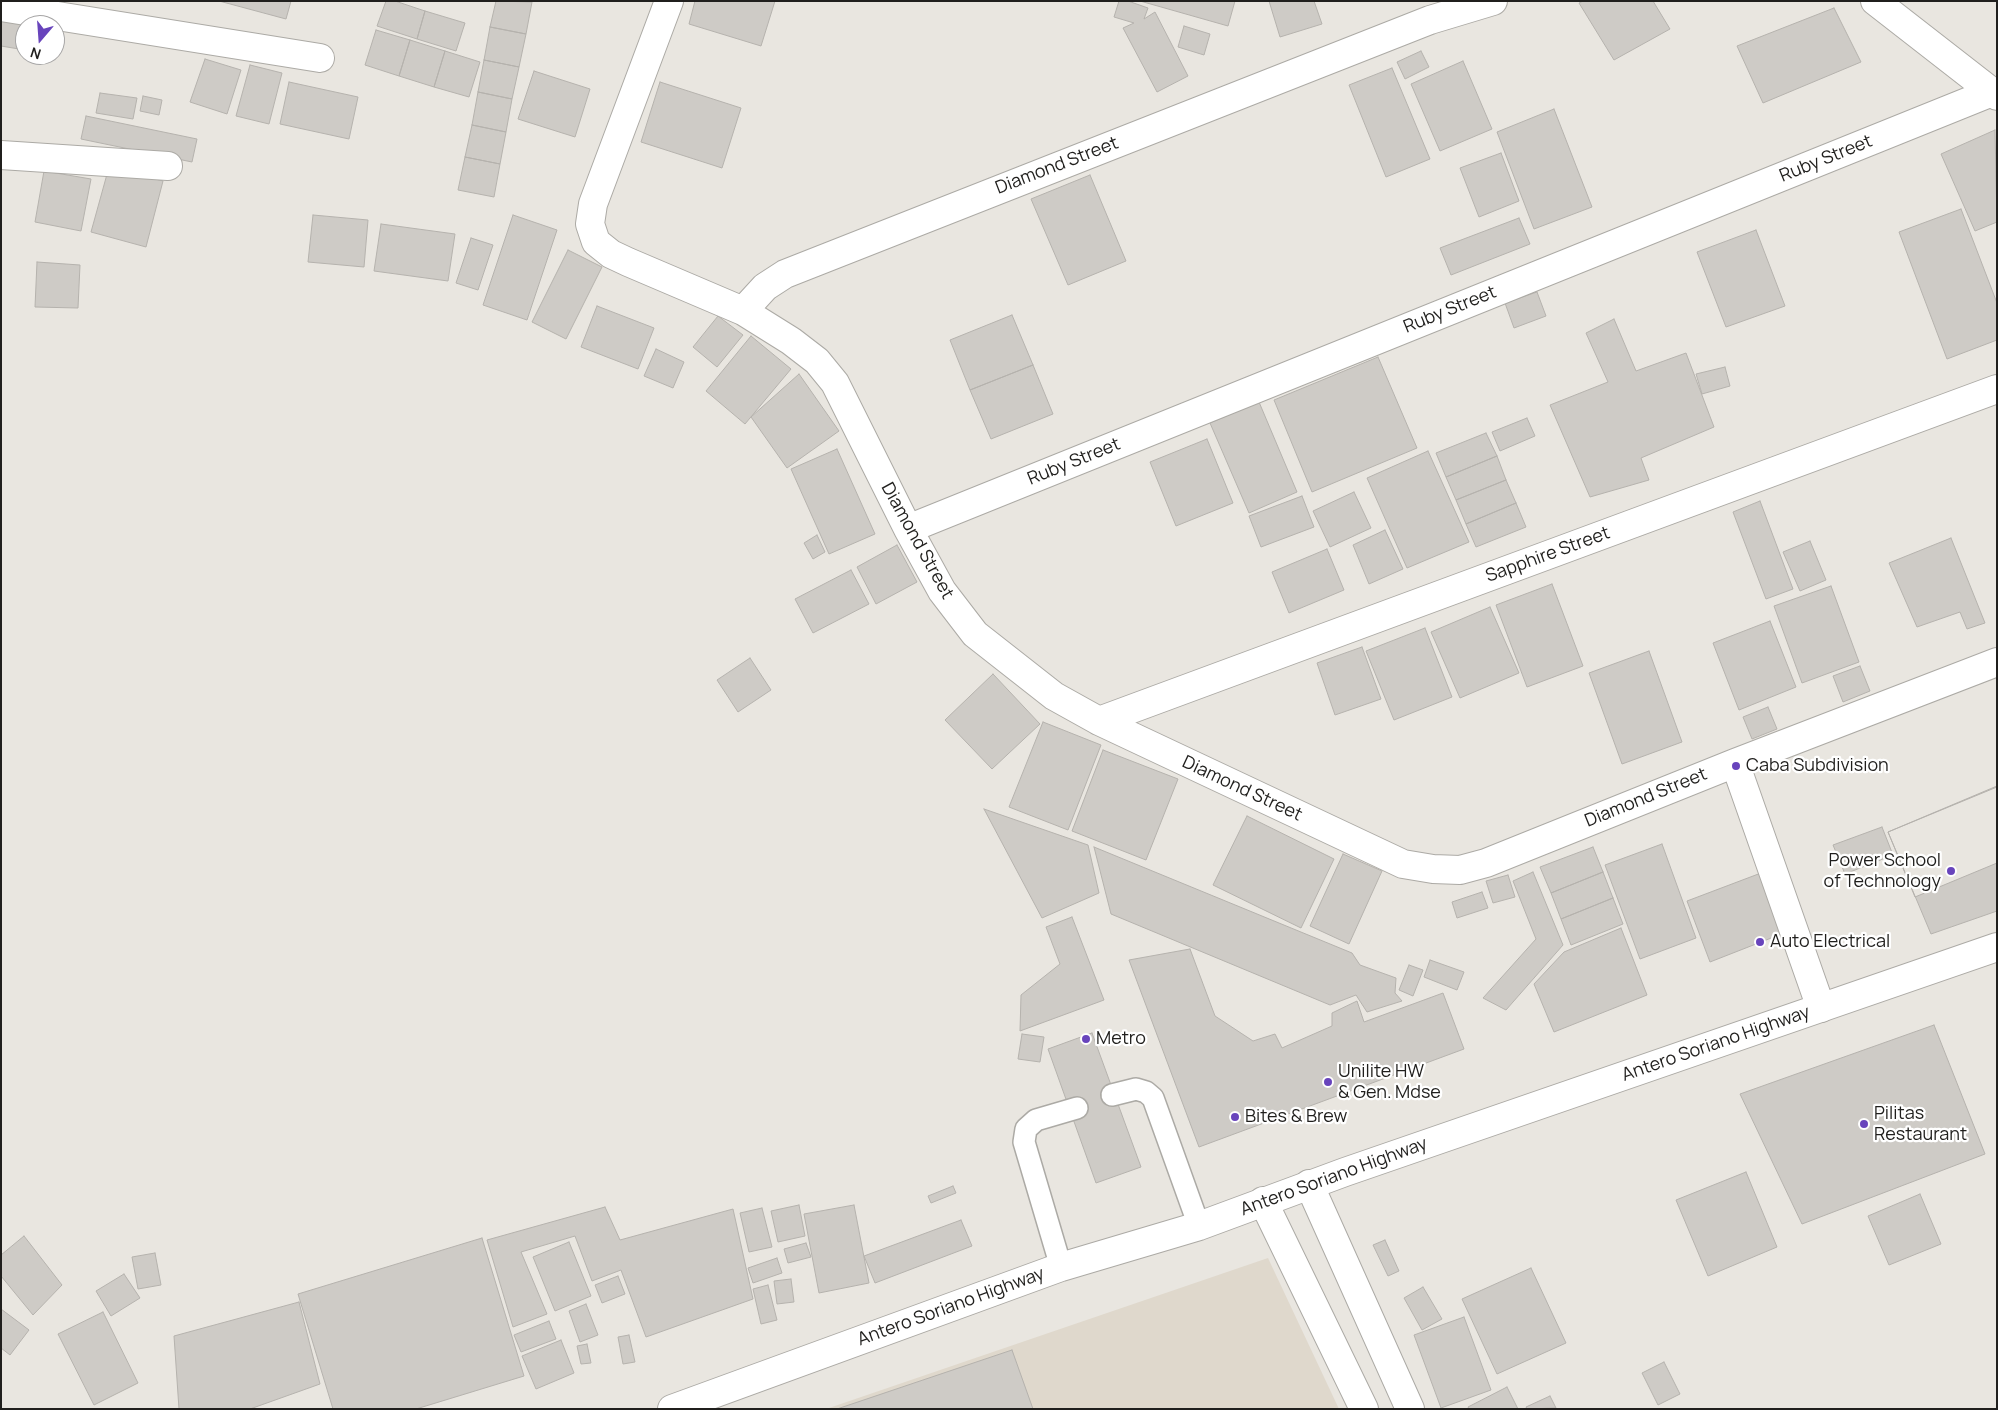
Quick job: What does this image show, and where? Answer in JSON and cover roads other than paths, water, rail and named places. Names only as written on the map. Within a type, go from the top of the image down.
[{"type":"street","points":[[669,1],[593,204],[590,224],[596,242],[611,254],[743,311]]},
{"type":"street","name":"Diamond Street","points":[[1493,1],[1425,11],[785,274],[765,287],[743,311],[791,341],[817,361],[836,383],[908,528],[942,591],[975,634],[1054,696],[1099,721],[1403,864],[1433,870],[1460,870],[1486,863],[1734,763],[1997,662]]},
{"type":"street","points":[[1875,1],[1994,94]]},
{"type":"street","points":[[1,7],[320,58]]},
{"type":"street","name":"Ruby Street","points":[[908,528],[1994,94]]},
{"type":"street","points":[[1,155],[168,166]]},
{"type":"street","name":"Sapphire Street","points":[[1099,721],[1997,389]]},
{"type":"street","points":[[1734,763],[1821,1008]]},
{"type":"street","name":"Antero Soriano Highway","points":[[672,1409],[1061,1267],[1199,1226],[1309,1184],[1997,947]]},
{"type":"street","points":[[1309,1184],[1410,1409]]},
{"type":"street","points":[[1263,1201],[1364,1409]]},
{"type":"lane","points":[[1112,1095],[1136,1089],[1146,1092],[1153,1098],[1199,1226]]},
{"type":"lane","points":[[1061,1267],[1024,1142],[1026,1129],[1036,1120],[1077,1108]]},
{"type":"place","name":"Caba Subdivision","points":[[1736,766]]},
{"type":"place","name":"Power School of Technology","points":[[1951,871]]},
{"type":"place","name":"Auto Electrical","points":[[1760,942]]},
{"type":"place","name":"Metro","points":[[1086,1039]]},
{"type":"place","name":"Unilite HW & Gen. Mdse","points":[[1328,1082]]},
{"type":"place","name":"Bites & Brew","points":[[1235,1117]]},
{"type":"place","name":"Pilitas Restaurant","points":[[1864,1124]]}]
